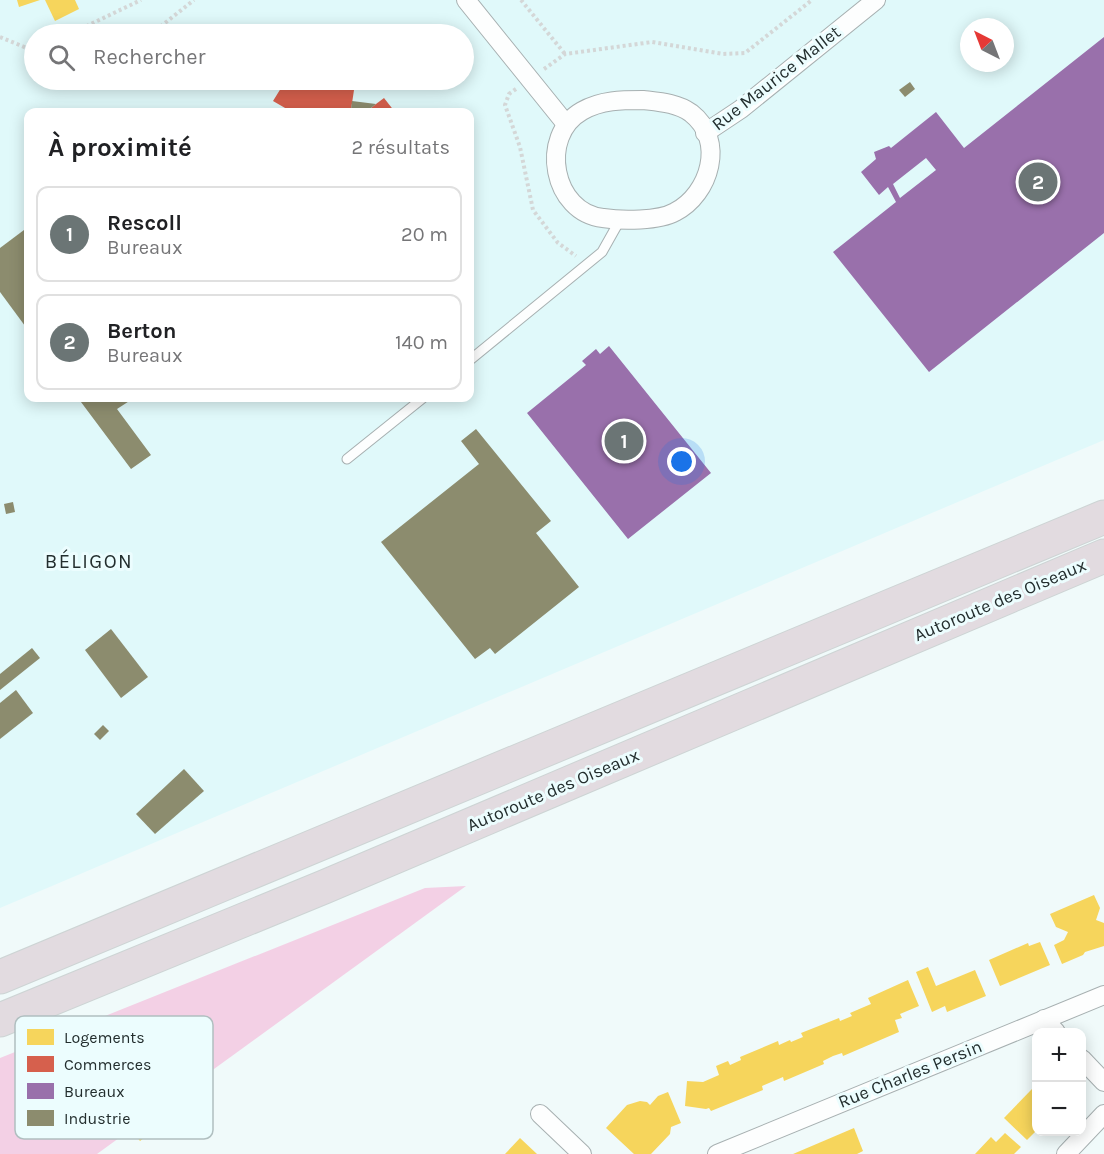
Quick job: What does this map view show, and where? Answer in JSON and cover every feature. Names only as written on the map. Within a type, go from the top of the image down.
[{"type":"highway","name":"Autoroute des Oiseaux","points":[[0,977],[1104,518]]},
{"type":"highway","name":"Autoroute des Oiseaux","points":[[0,1020],[324,887],[1104,556]]},
{"type":"street","points":[[466,0],[566,124]]},
{"type":"street","name":"Rue Maurice Mallet","points":[[705,133],[741,109],[876,0]]},
{"type":"street","points":[[622,100],[670,103],[691,114],[705,133],[710,155],[707,178],[693,199],[674,213],[665,216],[620,220],[600,218],[586,214],[563,190],[555,163],[556,147],[566,124],[580,112],[595,104],[622,100]]},
{"type":"street","name":"Rue Charles Persin","points":[[717,1154],[1050,1026],[1104,994]]},
{"type":"street","points":[[1086,1063],[1104,1082]]},
{"type":"street","points":[[540,1114],[582,1154]]},
{"type":"street","points":[[1066,1154],[1104,1114]]},
{"type":"lane","points":[[474,357],[602,252],[620,220]]},
{"type":"lane","points":[[347,459],[418,402]]},
{"type":"path","points":[[91,24],[141,0]]},
{"type":"path","points":[[164,24],[194,0]]},
{"type":"path","points":[[521,0],[566,54]]},
{"type":"path","points":[[596,257],[574,256],[558,243],[533,210],[520,147],[511,128],[505,105],[509,94],[566,54],[652,42],[723,54],[745,53],[812,0]]},
{"type":"path","points":[[0,37],[24,47]]},
{"type":"shaded area","points":[[0,0],[1104,0],[1104,440],[0,908]]},
{"type":"shaded area","points":[[466,886],[213,1070],[213,1016],[105,1016],[425,888]]},
{"type":"shaded area","points":[[15,1052],[15,1139],[118,1139],[97,1154],[0,1154],[0,1058]]},
{"type":"building: Logements","points":[[17,0],[40,0],[19,7]]},
{"type":"building: Logements","points":[[45,0],[75,0],[79,9],[55,21]]},
{"type":"building: Logements","points":[[1094,895],[1100,908],[1096,920],[1104,923],[1104,946],[1085,952],[1062,964],[1054,945],[1064,940],[1068,932],[1056,927],[1050,914]]},
{"type":"building: Logements","points":[[1040,942],[1050,965],[1000,986],[989,960],[1028,943],[1029,946]]},
{"type":"building: Logements","points":[[928,967],[936,986],[975,970],[986,996],[947,1012],[945,1006],[932,1012],[916,972]]},
{"type":"building: Logements","points":[[908,980],[919,1006],[900,1014],[902,1018],[895,1020],[899,1032],[843,1056],[842,1053],[833,1056],[823,1061],[824,1064],[784,1081],[783,1077],[762,1086],[763,1090],[711,1111],[709,1108],[685,1106],[687,1081],[703,1082],[719,1075],[716,1066],[728,1061],[730,1065],[741,1060],[740,1057],[778,1041],[779,1045],[790,1040],[791,1042],[803,1037],[801,1033],[839,1018],[840,1021],[852,1016],[850,1013],[871,1004],[868,998]]},
{"type":"building: Logements","points":[[1032,1089],[1032,1135],[1027,1140],[1004,1118]]},
{"type":"building: Logements","points":[[668,1092],[681,1123],[671,1127],[670,1134],[651,1154],[634,1154],[606,1128],[627,1105],[640,1101],[650,1105],[658,1096]]},
{"type":"building: Logements","points":[[854,1128],[863,1151],[857,1154],[793,1154]]},
{"type":"building: Logements","points":[[1005,1133],[1021,1147],[1014,1154],[975,1154],[991,1137],[996,1142]]},
{"type":"building: Logements","points":[[520,1138],[537,1154],[505,1154]]},
{"type":"building: Commerces","points":[[280,90],[354,90],[351,108],[285,108],[273,101]]},
{"type":"building: Commerces","points":[[384,98],[392,108],[371,108]]},
{"type":"building: Bureaux","points":[[1104,37],[1104,233],[929,372],[833,252],[896,202],[888,187],[879,195],[861,172],[876,159],[874,152],[889,146],[891,148],[936,112],[964,148]],"holes":[[[926,158],[936,170],[900,198],[893,184]]]},
{"type":"building: Bureaux","points":[[609,346],[711,473],[628,539],[527,413],[586,365],[582,361],[596,349],[600,354]]},
{"type":"building: Industrie","points":[[910,82],[915,89],[905,97],[899,90]]},
{"type":"building: Industrie","points":[[352,101],[376,104],[371,108],[351,108]]},
{"type":"building: Industrie","points":[[24,230],[24,325],[0,292],[0,248]]},
{"type":"building: Industrie","points":[[81,402],[128,402],[117,409],[151,455],[131,469]]},
{"type":"building: Industrie","points":[[476,429],[551,521],[536,533],[579,587],[495,654],[490,648],[475,659],[381,542],[479,464],[461,441]]},
{"type":"building: Industrie","points":[[13,502],[15,512],[6,514],[4,504]]},
{"type":"building: Industrie","points":[[111,629],[148,677],[121,698],[85,650]]},
{"type":"building: Industrie","points":[[32,648],[40,658],[0,690],[0,674]]},
{"type":"building: Industrie","points":[[16,690],[33,713],[0,739],[0,703]]},
{"type":"building: Industrie","points":[[103,725],[109,731],[100,740],[94,734]]},
{"type":"building: Industrie","points":[[184,769],[204,791],[155,834],[136,814]]},
{"type":"place","name":"Berton","points":[[1038,182]]},
{"type":"place","name":"Rescoll","points":[[624,441]]},
{"type":"district","name":"BÉLIGON","points":[[89,561]]}]
